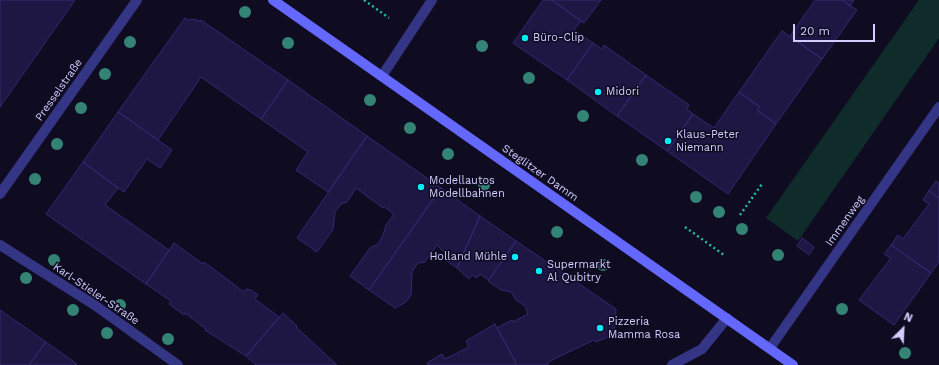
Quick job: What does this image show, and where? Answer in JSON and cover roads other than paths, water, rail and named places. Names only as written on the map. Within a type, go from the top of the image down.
[{"type":"main road","name":"Steglitzer Damm","points":[[273,0],[793,365]]},
{"type":"street","name":"Presselstraße","points":[[0,194],[137,0]]},
{"type":"street","points":[[382,76],[432,0]]},
{"type":"street","name":"Immenweg","points":[[770,348],[939,106]]},
{"type":"street","name":"Karl-Stieler-Straße","points":[[0,245],[96,306],[178,365]]},
{"type":"street","points":[[672,365],[702,349],[727,318]]},
{"type":"place","name":"Büro-Clip","points":[[525,38]]},
{"type":"place","name":"Midori","points":[[598,92]]},
{"type":"place","name":"Klaus-Peter Niemann","points":[[668,141]]},
{"type":"place","name":"Modellautos Modellbahnen","points":[[421,187]]},
{"type":"place","name":"Holland Mühle","points":[[515,257]]},
{"type":"place","name":"Supermarkt Al Qubitry","points":[[539,271]]},
{"type":"place","name":"Pizzeria Mamma Rosa","points":[[600,328]]}]
